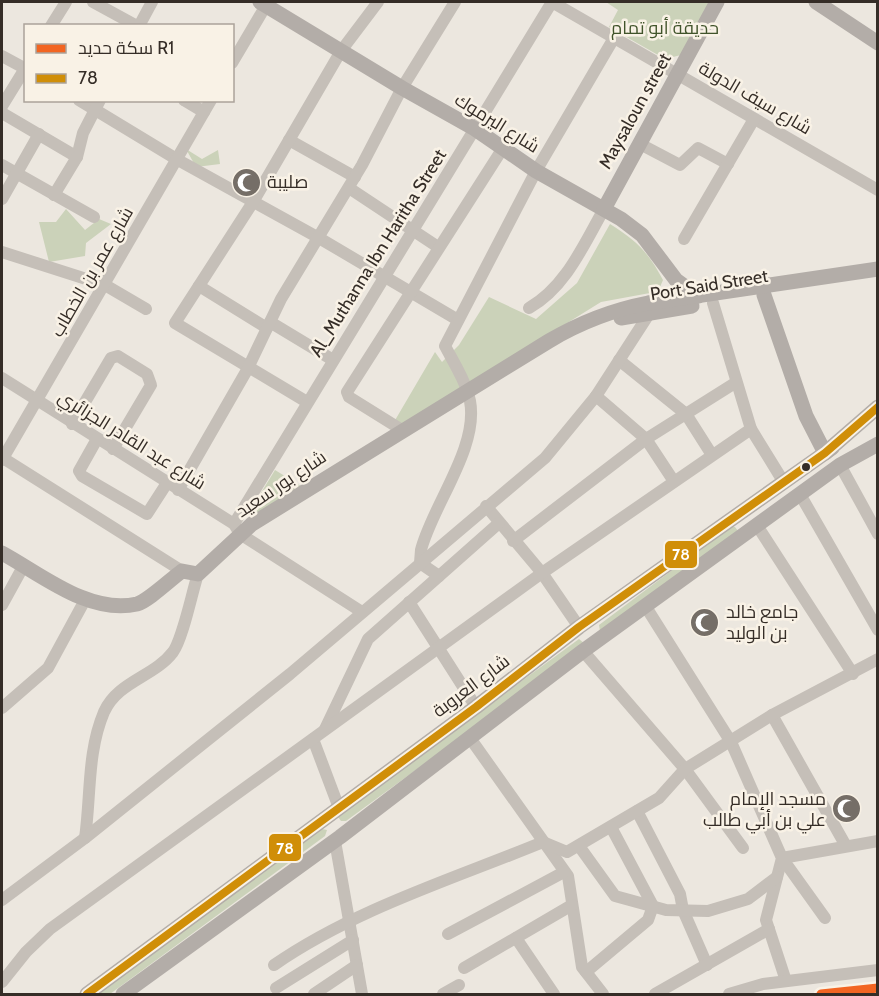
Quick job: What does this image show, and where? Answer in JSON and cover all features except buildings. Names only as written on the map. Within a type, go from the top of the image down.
[{"type":"main road","name":"Maysaloun street","points":[[604,209],[717,2]]},
{"type":"main road","points":[[816,2],[876,43]]},
{"type":"main road","name":"شارع اليرموك","points":[[264,3],[340,51],[475,129],[536,171],[604,209],[642,235],[676,280],[698,296]]},
{"type":"main road","points":[[549,341],[610,311],[878,269]]},
{"type":"main road","name":"Port Said Street","points":[[549,341],[619,318],[878,279]]},
{"type":"main road","points":[[764,295],[806,416],[825,453],[878,419]]},
{"type":"main road","name":"شارع بور سعيد","points":[[198,573],[237,529],[252,524],[313,484],[549,341]]},
{"type":"main road","name":"شارع العروبة","points":[[87,994],[476,707],[579,627],[825,453],[878,407]]},
{"type":"main road","points":[[123,994],[338,839],[589,647],[801,496],[878,432]]},
{"type":"main road","points":[[840,465],[878,444]]},
{"type":"main road","points":[[2,553],[86,600],[109,604],[138,603],[182,571],[198,573]]},
{"type":"main road","points":[[579,627],[589,647]]},
{"type":"main road","points":[[324,820],[338,839]]},
{"type":"street","points":[[55,24],[66,2]]},
{"type":"street","points":[[93,2],[134,24]]},
{"type":"street","points":[[139,24],[152,2]]},
{"type":"street","points":[[307,402],[176,325],[253,202],[340,51],[378,2]]},
{"type":"street","points":[[178,490],[248,368],[268,325],[352,182],[402,88],[455,2]]},
{"type":"street","name":"شارع سيف الدولة","points":[[552,2],[878,190]]},
{"type":"street","name":"Al_Muthanna Ibn Haritha Street","points":[[237,529],[307,402],[552,2]]},
{"type":"street","points":[[234,59],[264,3]]},
{"type":"street","points":[[420,563],[422,545],[449,487],[468,431],[471,415],[467,391],[445,346],[536,171],[614,38]]},
{"type":"street","points":[[2,56],[24,67]]},
{"type":"street","points":[[2,105],[24,70]]},
{"type":"street","points":[[187,102],[204,112]]},
{"type":"street","name":"شارع عمر بن الخطاب","points":[[2,459],[210,102]]},
{"type":"street","points":[[54,195],[77,157],[83,134],[98,105],[178,160],[319,238],[458,320]]},
{"type":"street","points":[[2,112],[77,157]]},
{"type":"street","points":[[684,239],[754,119]]},
{"type":"street","points":[[2,199],[39,134]]},
{"type":"street","points":[[289,140],[352,182],[438,247]]},
{"type":"street","points":[[640,144],[680,165],[698,148],[728,164]]},
{"type":"street","points":[[402,430],[350,399],[347,392],[503,148]]},
{"type":"street","points":[[2,165],[94,217]]},
{"type":"street","points":[[529,308],[544,300],[560,282],[604,209]]},
{"type":"street","points":[[2,252],[105,285],[146,309]]},
{"type":"street","points":[[199,286],[333,360]]},
{"type":"street","points":[[713,303],[735,383],[751,429],[783,481]]},
{"type":"street","points":[[2,900],[85,838],[362,612],[544,458],[596,396],[649,314]]},
{"type":"street","points":[[72,424],[111,358],[118,356],[147,374],[151,385],[113,449]]},
{"type":"street","points":[[619,360],[686,414],[712,455]]},
{"type":"street","name":"شارع عبد القادر الجزائري","points":[[2,378],[178,490],[362,612]]},
{"type":"street","points":[[513,541],[646,439],[735,383]]},
{"type":"street","points":[[596,396],[646,439],[673,480]]},
{"type":"street","points":[[2,982],[26,952],[50,929],[542,573],[673,480],[751,429]]},
{"type":"street","points":[[97,439],[79,471],[82,476],[147,514],[166,483]]},
{"type":"street","points":[[2,459],[182,571]]},
{"type":"street","points":[[840,465],[878,534]]},
{"type":"street","points":[[801,496],[878,630]]},
{"type":"street","points":[[486,507],[542,573],[579,627]]},
{"type":"street","points":[[325,730],[368,639],[499,523]]},
{"type":"street","points":[[759,526],[853,674]]},
{"type":"street","points":[[420,563],[439,576]]},
{"type":"street","points":[[2,605],[24,565]]},
{"type":"street","points":[[85,838],[89,806],[89,769],[105,710],[117,692],[162,663],[174,651],[198,573]]},
{"type":"street","points":[[2,706],[48,668],[86,600]]},
{"type":"street","points":[[409,602],[476,707]]},
{"type":"street","points":[[646,607],[731,742],[782,858],[825,918]]},
{"type":"street","points":[[589,647],[743,848]]},
{"type":"street","points":[[274,965],[300,947],[350,920],[543,842],[567,852],[579,846],[659,798],[685,770],[772,715],[878,659]]},
{"type":"street","points":[[772,715],[846,846]]},
{"type":"street","points":[[314,738],[339,808]]},
{"type":"street","points":[[470,738],[564,872],[582,967],[603,994]]},
{"type":"street","points":[[637,812],[680,894],[683,910],[707,965]]},
{"type":"street","points":[[586,972],[648,921],[653,906],[611,827]]},
{"type":"street","points":[[338,839],[362,994]]},
{"type":"street","points":[[782,858],[878,841]]},
{"type":"street","points":[[579,846],[615,896],[653,906],[708,911],[748,899],[777,877]]},
{"type":"street","points":[[782,858],[766,920],[786,981]]},
{"type":"street","points":[[447,934],[564,872]]},
{"type":"street","points":[[464,968],[572,905]]},
{"type":"street","points":[[655,994],[769,930]]},
{"type":"street","points":[[516,938],[554,994]]},
{"type":"street","points":[[276,988],[353,940]]},
{"type":"street","points":[[314,994],[357,965]]},
{"type":"street","points":[[729,994],[763,984],[878,970]]},
{"type":"street","points":[[442,994],[459,985]]},
{"type":"green space","name":"حديقة أبو تمام","points":[[606,2],[711,2],[681,55],[665,59],[609,27],[618,10]]},
{"type":"green space","points":[[186,149],[202,159],[218,150],[220,164],[196,167]]},
{"type":"green space","points":[[66,209],[85,230],[99,219],[111,224],[86,243],[85,256],[49,262],[39,222],[56,222]]},
{"type":"green space","points":[[610,224],[628,236],[647,254],[663,280],[660,287],[650,293],[601,302],[401,426],[394,422],[435,352],[442,362],[459,345],[489,297],[536,319],[577,283]]},
{"type":"green space","points":[[275,470],[301,486],[259,513],[252,512],[251,509]]},
{"type":"green space","points":[[731,526],[738,531],[600,631],[599,625]]},
{"type":"green space","points":[[579,639],[585,644],[584,647],[346,821],[341,821],[338,817],[341,813]]},
{"type":"green space","points":[[322,829],[327,830],[325,836],[110,994],[97,994]]},
{"type":"rail line","name":"R1","points":[[821,994],[878,988]]},
{"type":"transit line","name":"78","points":[[87,994],[476,707],[579,627],[825,453],[878,407]]},
{"type":"place","name":"صليبة","points":[[246,182]]},
{"type":"place","name":"جامع خالد بن الوليد","points":[[705,622]]},
{"type":"place","name":"مسجد الإمام علي بن أبي طالب","points":[[847,809]]}]
